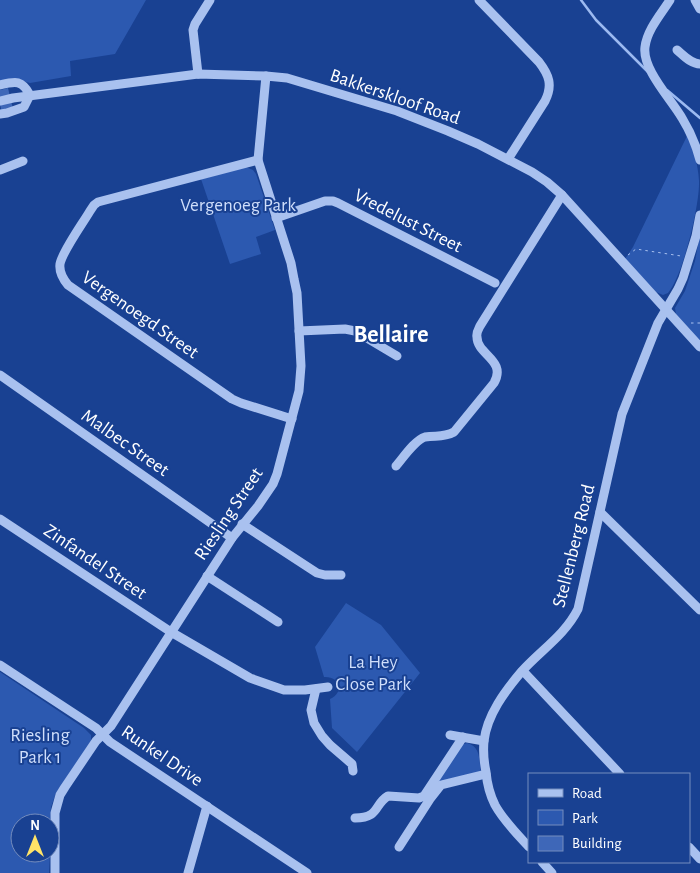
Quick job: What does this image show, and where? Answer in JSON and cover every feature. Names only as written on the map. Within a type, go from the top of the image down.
[{"type":"street","points":[[198,74],[193,30],[210,0]]},
{"type":"street","points":[[478,0],[539,62],[546,70],[549,79],[548,94],[545,101],[508,159]]},
{"type":"street","points":[[670,0],[647,40],[645,58],[690,133],[700,160]]},
{"type":"street","points":[[695,0],[700,9]]},
{"type":"street","points":[[677,50],[695,64],[700,64]]},
{"type":"street","name":"Bakkerskloof Road","points":[[0,101],[198,74],[287,78],[397,111],[478,144],[547,182],[562,195],[700,347]]},
{"type":"street","name":"Riesling Street","points":[[55,873],[55,813],[64,787],[96,741],[111,726],[232,538],[273,484],[292,419],[299,391],[301,366],[296,293],[291,263],[258,160],[266,76]]},
{"type":"street","points":[[0,85],[20,83],[25,85],[30,96],[24,106],[0,114]]},
{"type":"street","name":"Vergenoegd Street","points":[[258,160],[98,202],[90,211],[62,257],[60,270],[68,285],[232,399],[292,419]]},
{"type":"street","points":[[0,170],[23,162]]},
{"type":"street","points":[[396,466],[420,439],[447,436],[454,432],[494,382],[497,377],[497,368],[478,343],[477,333],[562,195]]},
{"type":"street","name":"Vredelust Street","points":[[276,218],[325,201],[333,201],[495,283]]},
{"type":"street","name":"Stellenberg Road","points":[[528,846],[506,821],[491,796],[486,774],[484,741],[488,724],[501,698],[523,671],[566,629],[578,609],[622,414],[658,323],[683,278],[700,215]]},
{"type":"street","points":[[298,331],[345,329],[363,336],[397,356]]},
{"type":"street","name":"Malbec Street","points":[[0,375],[232,538]]},
{"type":"street","points":[[600,512],[700,610]]},
{"type":"street","name":"Zinfandel Street","points":[[0,519],[171,632],[250,678],[284,690],[293,691],[328,687]]},
{"type":"street","points":[[242,524],[317,573],[341,575]]},
{"type":"street","points":[[208,576],[278,622]]},
{"type":"street","name":"Runkel Drive","points":[[0,665],[96,728],[110,742],[307,873]]},
{"type":"street","points":[[523,671],[619,773]]},
{"type":"street","points":[[316,689],[311,710],[314,723],[330,745],[352,764],[353,771]]},
{"type":"street","points":[[450,735],[484,741]]},
{"type":"street","points":[[355,818],[369,816],[388,796],[419,798],[424,796],[463,738]]},
{"type":"street","points":[[399,847],[441,785],[486,774]]},
{"type":"street","points":[[188,873],[207,806]]},
{"type":"street","points":[[690,849],[700,859]]},
{"type":"street","points":[[543,863],[552,873]]},
{"type":"path","points":[[622,260],[636,249],[689,257]]},
{"type":"green space","points":[[0,0],[146,0],[115,54],[70,61],[71,76],[30,83],[18,80],[0,82]]},
{"type":"green space","points":[[687,136],[694,152],[698,169],[699,192],[697,206],[685,256],[679,272],[668,293],[663,295],[656,292],[625,259],[633,247]]},
{"type":"green space","name":"Vergenoeg Park","points":[[246,167],[253,170],[256,174],[275,230],[256,237],[261,254],[230,264],[201,179]]},
{"type":"green space","points":[[700,234],[700,341],[676,314],[675,308],[685,291],[695,261]]},
{"type":"green space","name":"La Hey Close Park","points":[[346,603],[381,625],[420,673],[357,752],[332,728],[330,699],[338,692],[339,685],[334,679],[324,677],[315,647]]},
{"type":"green space","name":"Riesling Park 1","points":[[0,672],[84,728],[91,735],[91,741],[56,793],[51,813],[10,813],[10,863],[50,863],[49,873],[0,873]]},
{"type":"green space","points":[[467,743],[475,747],[477,751],[481,773],[443,781],[437,780],[461,745]]},
{"type":"building","points":[[8,88],[13,109],[2,112],[0,90]]},
{"type":"waterway","points":[[581,0],[596,20],[648,72]]},
{"type":"waterway","points":[[667,90],[700,118]]},
{"type":"district","name":"Bellaire","points":[[391,335]]}]
